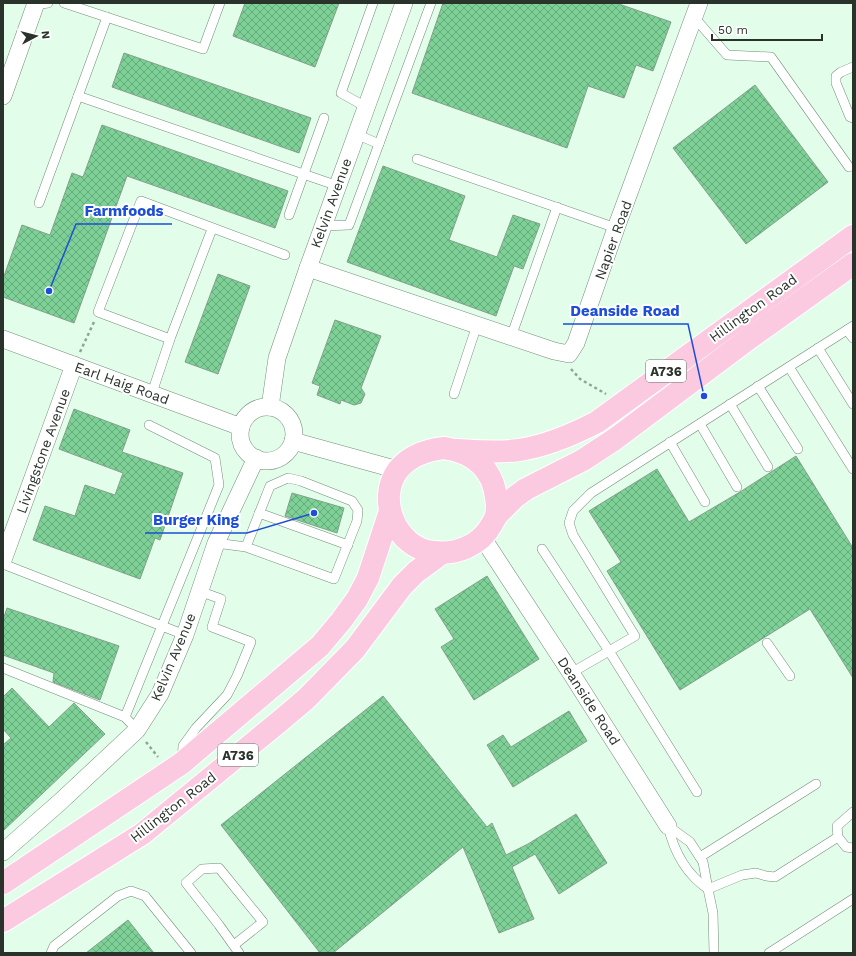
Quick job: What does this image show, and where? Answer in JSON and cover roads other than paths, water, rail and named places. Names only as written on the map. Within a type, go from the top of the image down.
[{"type":"main road","name":"Hillington Road","points":[[457,450],[518,450],[540,446],[578,432],[596,422],[622,404],[853,236]]},
{"type":"main road","name":"Hillington Road","points":[[496,516],[515,497],[526,489],[584,460],[853,264]]},
{"type":"main road","name":"A736","points":[[444,448],[457,450],[482,465],[488,473],[496,490],[496,516],[490,528],[471,546],[458,551],[442,553],[431,552],[410,544],[395,526],[390,511],[389,495],[392,483],[398,470],[411,458],[423,452],[444,448]]},
{"type":"main road","name":"Hillington Road","points":[[3,884],[182,763],[320,646],[357,599],[368,578],[390,511]]},
{"type":"main road","name":"Hillington Road","points":[[3,921],[142,834],[280,721],[306,699],[355,649],[402,586],[416,572],[442,553]]},
{"type":"street","name":"Kelvin Avenue","points":[[270,407],[278,358],[308,268],[404,3]]},
{"type":"street","points":[[3,96],[40,4]]},
{"type":"street","name":"Napier Road","points":[[308,268],[554,352],[569,354],[576,344],[616,228],[697,10]]},
{"type":"street","name":"Earl Haig Road","points":[[3,339],[241,427]]},
{"type":"street","name":"Livingstone Avenue","points":[[3,560],[74,365]]},
{"type":"street","points":[[262,407],[278,409],[289,419],[294,433],[293,441],[286,452],[273,460],[256,458],[248,453],[242,446],[240,440],[241,427],[244,420],[254,410],[262,407]]},
{"type":"street","points":[[293,441],[398,470]]},
{"type":"street","name":"Kelvin Avenue","points":[[3,852],[60,802],[137,730],[160,694],[185,635],[216,543],[256,458]]},
{"type":"street","name":"Deanside Road","points":[[482,537],[668,826]]},
{"type":"lane","points":[[64,3],[203,49],[220,3]]},
{"type":"lane","points":[[366,107],[341,93],[373,3]]},
{"type":"lane","points":[[323,226],[349,225],[431,3]]},
{"type":"lane","points":[[697,10],[727,55],[770,57],[849,167]]},
{"type":"lane","points":[[39,203],[107,17]]},
{"type":"lane","points":[[853,67],[836,76],[836,83],[850,117],[853,118]]},
{"type":"lane","points":[[78,96],[338,186]]},
{"type":"lane","points":[[289,214],[324,118]]},
{"type":"lane","points":[[356,134],[379,144]]},
{"type":"lane","points":[[417,159],[616,228]]},
{"type":"lane","points":[[170,339],[98,312],[140,201],[212,229],[285,254]]},
{"type":"lane","points":[[511,337],[557,207]]},
{"type":"lane","points":[[152,393],[170,339],[212,229]]},
{"type":"lane","points":[[454,394],[477,325]]},
{"type":"lane","points":[[571,674],[635,636],[573,535],[569,523],[573,511],[591,493],[850,328],[853,338]]},
{"type":"lane","points":[[818,348],[853,404]]},
{"type":"lane","points":[[789,367],[853,469]]},
{"type":"lane","points":[[758,386],[798,449]]},
{"type":"lane","points":[[730,404],[768,467]]},
{"type":"lane","points":[[700,424],[737,487]]},
{"type":"lane","points":[[125,717],[219,484],[215,458],[149,425]]},
{"type":"lane","points":[[670,442],[705,502]]},
{"type":"lane","points":[[216,543],[246,548],[334,579],[358,521],[358,510],[352,501],[301,481],[288,478],[270,486],[246,548]]},
{"type":"lane","points":[[259,513],[348,545]]},
{"type":"lane","points":[[542,549],[609,651],[697,792]]},
{"type":"lane","points":[[3,564],[185,635]]},
{"type":"lane","points":[[182,763],[183,746],[196,728],[227,695],[237,676],[251,642],[212,627],[221,599],[199,591]]},
{"type":"lane","points":[[767,643],[790,676]]},
{"type":"lane","points":[[3,668],[125,717],[137,730]]},
{"type":"lane","points":[[700,857],[816,784]]},
{"type":"lane","points":[[853,812],[837,826],[838,837],[846,847],[853,848]]},
{"type":"lane","points":[[668,826],[690,842],[703,862],[713,913],[714,953]]},
{"type":"lane","points":[[668,826],[676,851],[688,873],[697,882],[708,889]]},
{"type":"lane","points":[[708,889],[742,875],[756,872],[766,876],[775,877],[838,837]]},
{"type":"lane","points":[[219,868],[263,922],[236,949],[186,883],[202,869],[219,868]]},
{"type":"lane","points":[[51,953],[54,946],[118,896],[131,891],[145,896],[191,953]]},
{"type":"lane","points":[[769,953],[853,899]]},
{"type":"place","name":"Farmfoods","points":[[49,291]]},
{"type":"place","name":"Deanside Road","points":[[704,396]]},
{"type":"place","name":"Burger King","points":[[314,513]]}]
